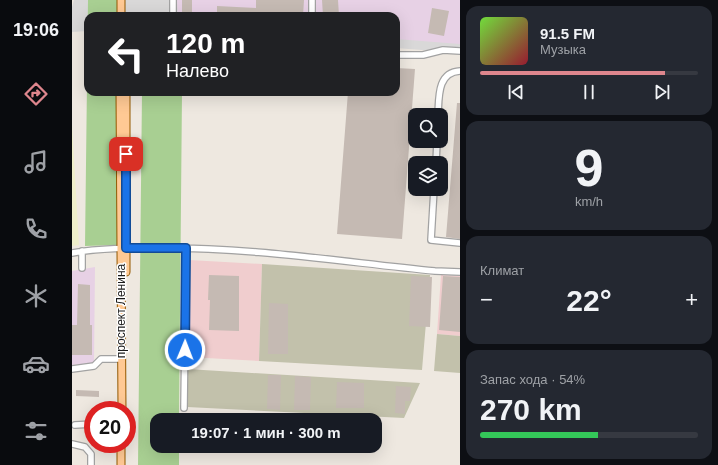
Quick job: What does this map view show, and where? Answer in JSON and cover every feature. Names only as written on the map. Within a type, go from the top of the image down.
[{"type":"main road","points":[[121,0],[121,12]]},
{"type":"main road","points":[[126,0],[126,12]]},
{"type":"main road","name":"проспект Ленина","points":[[120,96],[126,401]]},
{"type":"main road","name":"проспект Ленина","points":[[122,401],[126,96]]},
{"type":"main road","points":[[121,465],[122,453]]},
{"type":"main road","points":[[126,453],[126,465]]},
{"type":"street","points":[[173,0],[173,12]]},
{"type":"street","points":[[312,0],[312,12]]},
{"type":"street","points":[[400,55],[423,55],[443,50],[460,51]]},
{"type":"street","points":[[439,108],[441,83],[447,76],[460,70]]},
{"type":"street","points":[[434,196],[431,240],[460,243]]},
{"type":"street","points":[[72,253],[123,248],[230,250],[435,271],[460,272]]},
{"type":"street","points":[[184,408],[186,248]]},
{"type":"street","points":[[82,251],[82,268]]},
{"type":"street","points":[[72,369],[94,366],[101,359],[122,359]]},
{"type":"street","points":[[75,425],[84,424]]},
{"type":"street","points":[[72,444],[85,447],[92,454],[91,465]]},
{"type":"shaded area","points":[[74,0],[460,0],[460,53],[400,48],[400,12],[84,12],[84,31],[72,32],[72,7]]},
{"type":"shaded area","points":[[177,0],[460,0],[460,44],[400,39],[400,12],[178,12]]},
{"type":"shaded area","points":[[72,124],[79,245],[72,246]]},
{"type":"shaded area","points":[[189,260],[262,264],[259,361],[188,357]]},
{"type":"shaded area","points":[[262,264],[430,275],[422,370],[259,361]]},
{"type":"shaded area","points":[[95,267],[94,363],[72,365],[72,271]]},
{"type":"shaded area","points":[[441,275],[460,276],[460,336],[437,334]]},
{"type":"shaded area","points":[[437,334],[460,336],[460,373],[434,371]]},
{"type":"shaded area","points":[[187,369],[420,383],[404,418],[382,417],[382,413],[305,413],[187,407]]},
{"type":"green space","points":[[88,0],[117,0],[117,12],[88,12]]},
{"type":"green space","points":[[87,96],[117,96],[117,245],[85,246]]},
{"type":"green space","points":[[142,96],[182,96],[179,413],[150,413],[150,453],[179,453],[179,465],[138,465]]},
{"type":"building","points":[[182,0],[192,0],[192,12],[182,12]]},
{"type":"building","points":[[256,0],[304,0],[303,12],[217,12],[217,6],[256,8]]},
{"type":"building","points":[[322,0],[338,0],[339,12],[323,12]]},
{"type":"building","points":[[432,8],[449,11],[444,36],[428,33]]},
{"type":"building","points":[[400,68],[415,69],[412,108],[408,108],[409,148],[402,239],[337,234],[348,96],[400,96]]},
{"type":"building","points":[[457,103],[460,103],[460,239],[446,237]]},
{"type":"building","points":[[209,275],[239,276],[239,331],[209,330]]},
{"type":"building","points":[[411,276],[432,277],[430,327],[409,326]]},
{"type":"building","points":[[443,276],[460,277],[460,332],[439,330]]},
{"type":"building","points":[[78,284],[90,285],[92,355],[72,355],[72,325],[77,325]]},
{"type":"building","points":[[269,303],[288,304],[288,354],[268,354]]},
{"type":"building","points":[[268,375],[281,375],[280,410],[267,409]]},
{"type":"building","points":[[295,376],[311,377],[310,410],[294,410]]},
{"type":"building","points":[[337,382],[364,383],[364,408],[336,408]]},
{"type":"building","points":[[396,386],[411,387],[410,401],[405,401],[405,414],[395,413]]},
{"type":"building","points":[[76,390],[99,391],[99,397],[76,396]]},
{"type":"route","points":[[126,154],[126,248],[186,248],[185,350]]}]
